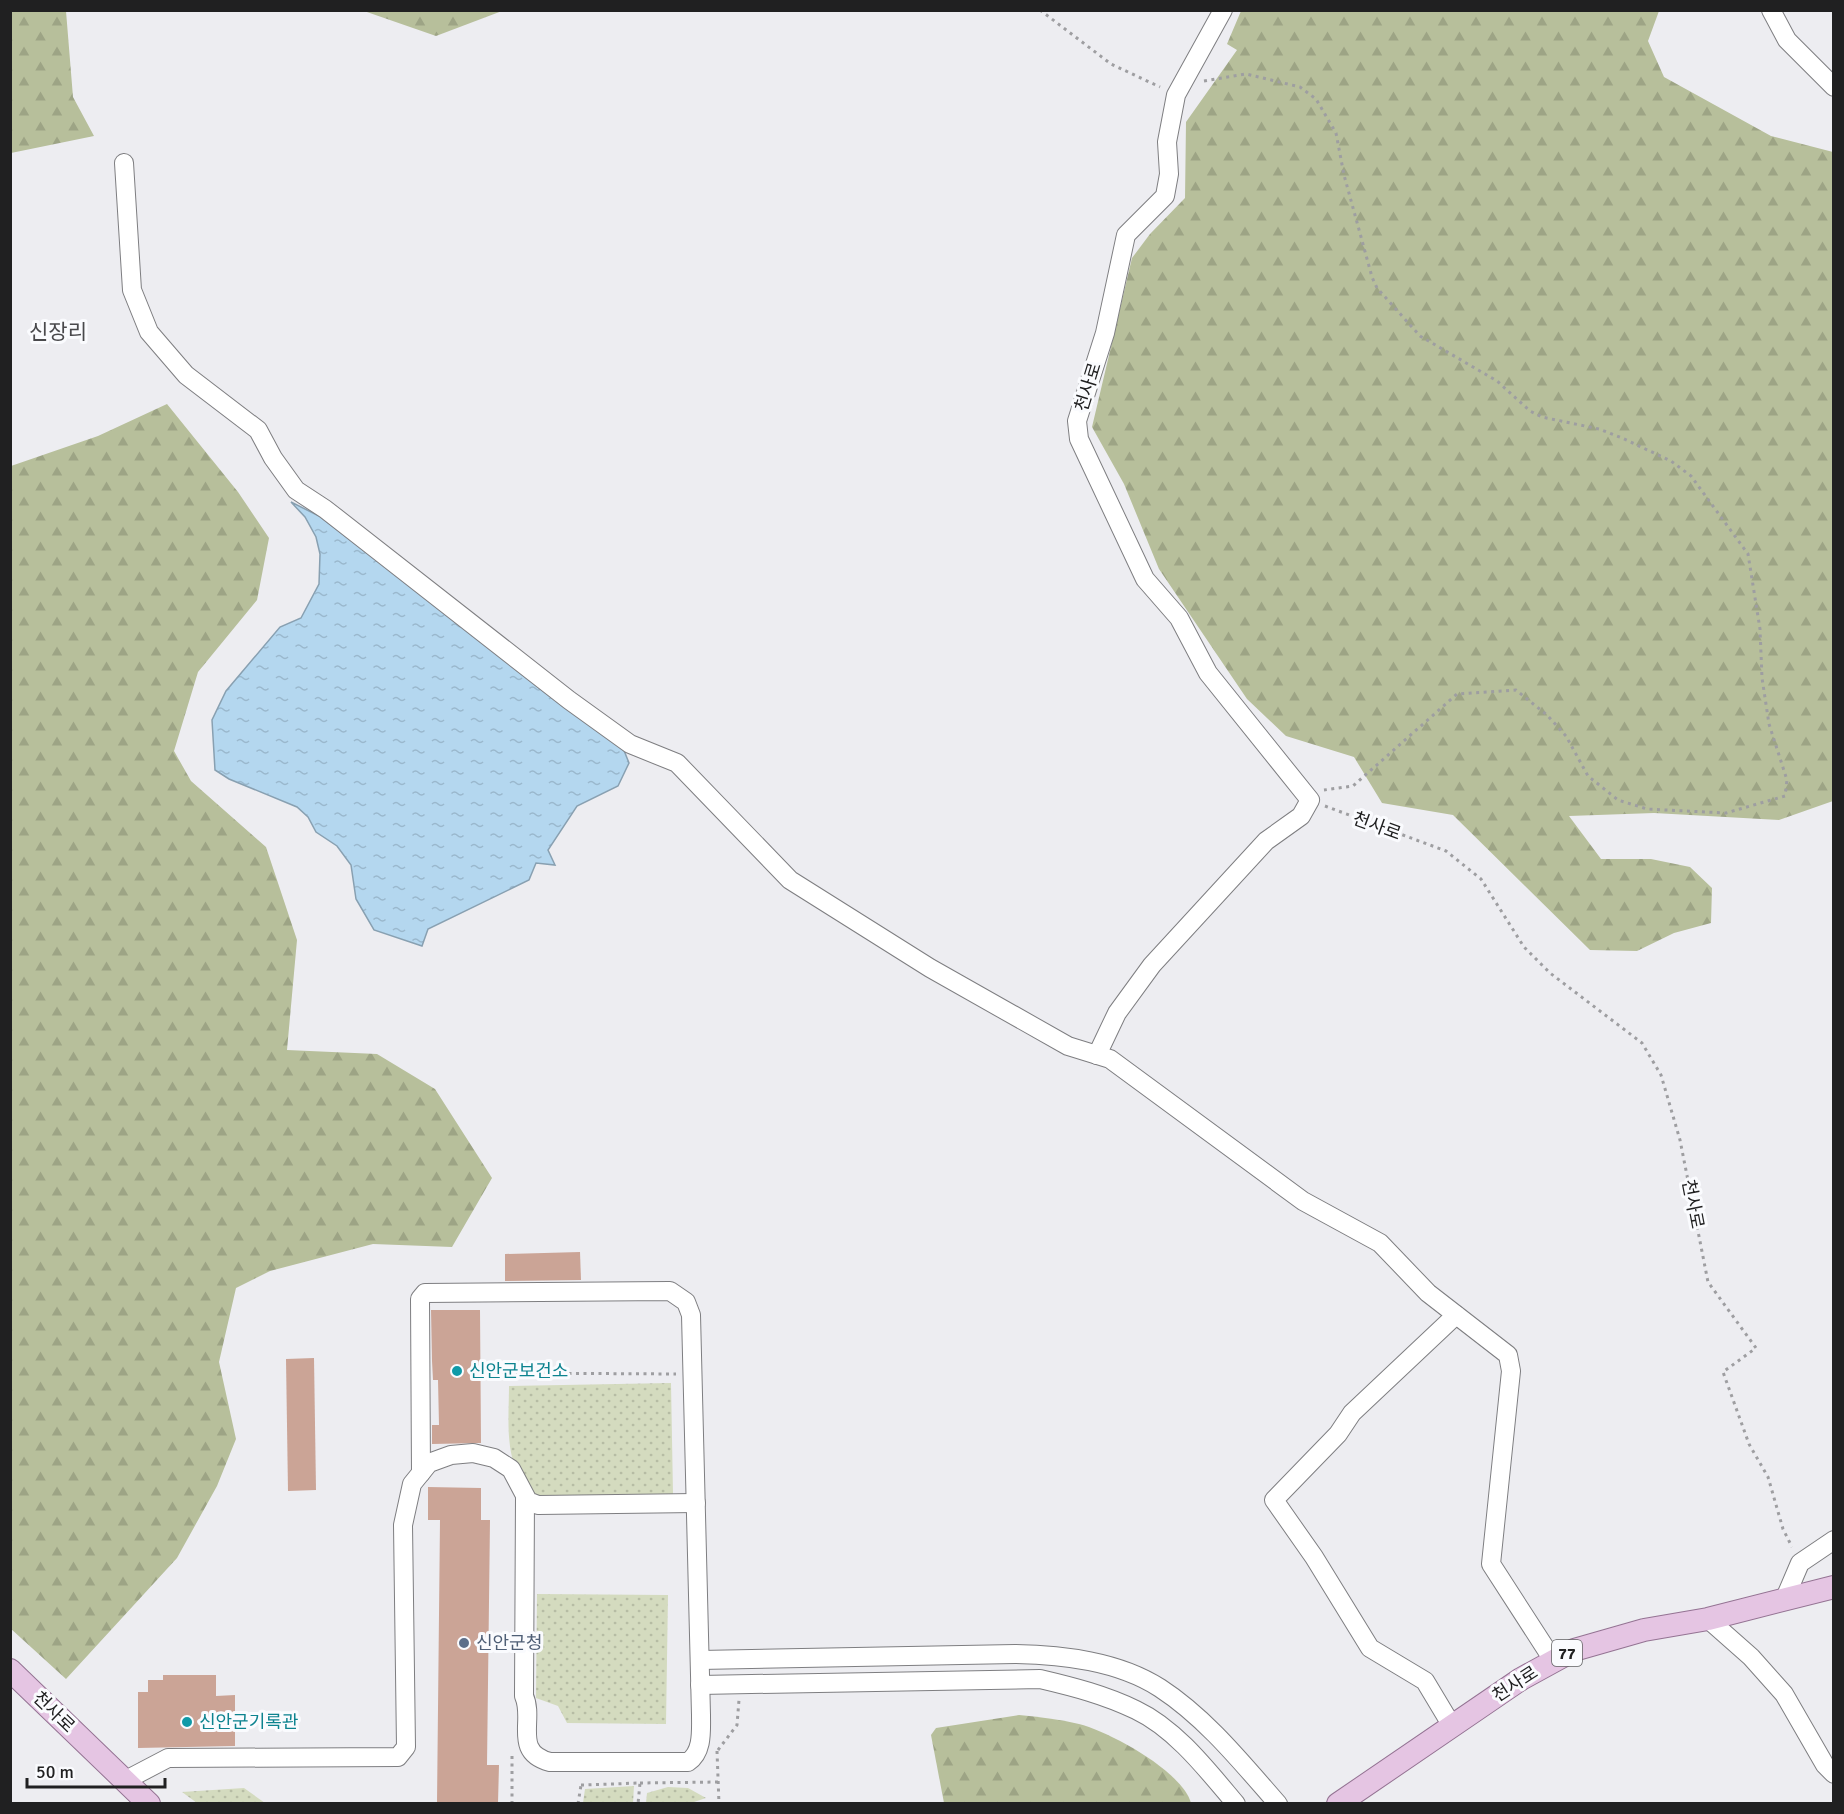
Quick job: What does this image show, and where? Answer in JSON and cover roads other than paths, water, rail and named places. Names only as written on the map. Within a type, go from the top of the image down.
[{"type":"main road","name":"천사로","points":[[1338,1803],[1553,1660],[1574,1650],[1609,1639],[1708,1619],[1833,1587]]},
{"type":"main road","name":"천사로","points":[[10,1670],[149,1803]]},
{"type":"street","name":"천사로","points":[[1097,1055],[1117,1013],[1152,965],[1266,841],[1301,816],[1307,797],[1208,673],[1179,618],[1145,579],[1079,439],[1077,421],[1105,333],[1126,235],[1165,196],[1169,174],[1167,142],[1179,89],[1223,10]]},
{"type":"street","points":[[1772,10],[1787,40],[1833,87]]},
{"type":"street","points":[[124,163],[132,290],[149,332],[186,375],[258,430],[273,458],[296,490],[325,509],[630,744],[677,764],[790,880],[930,968],[1068,1046],[1110,1059],[1303,1201],[1380,1243],[1428,1293],[1508,1355],[1512,1371],[1491,1564],[1553,1660]]},
{"type":"street","points":[[126,1780],[168,1758],[398,1757],[406,1747],[403,1526],[412,1484],[421,1473],[429,1463],[452,1455],[473,1454],[494,1458],[511,1469],[525,1497],[524,1696],[528,1703],[529,1747],[534,1755],[550,1762],[688,1762],[697,1750],[701,1738],[701,1715],[691,1315],[686,1302],[670,1291],[424,1293],[420,1299],[421,1473]]},
{"type":"street","points":[[1452,1726],[1425,1681],[1370,1648],[1314,1557],[1274,1500],[1338,1434],[1352,1413],[1456,1315]]},
{"type":"street","points":[[525,1497],[538,1505],[696,1503]]},
{"type":"street","points":[[1785,1598],[1800,1563],[1833,1540]]},
{"type":"street","points":[[1708,1619],[1751,1657],[1784,1694],[1833,1774]]},
{"type":"street","points":[[700,1660],[1015,1654],[1060,1655],[1110,1667],[1158,1687],[1193,1713],[1278,1803]]},
{"type":"street","points":[[700,1685],[1040,1679],[1090,1691],[1138,1711],[1173,1737],[1236,1803]]},
{"type":"water","points":[[291,502],[319,516],[623,748],[629,763],[618,786],[577,806],[548,850],[555,865],[536,863],[529,880],[428,929],[422,946],[374,930],[356,899],[351,865],[337,846],[316,832],[308,817],[297,807],[229,779],[215,770],[212,720],[226,691],[280,627],[301,618],[319,584],[320,554],[316,537],[305,517]]},
{"type":"place","name":"신안군보건소","points":[[457,1371]]},
{"type":"place","name":"신안군청","points":[[464,1643]]},
{"type":"place","name":"신안군기록관","points":[[187,1722]]},
{"type":"district","name":"신장리","points":[[58,332]]}]
